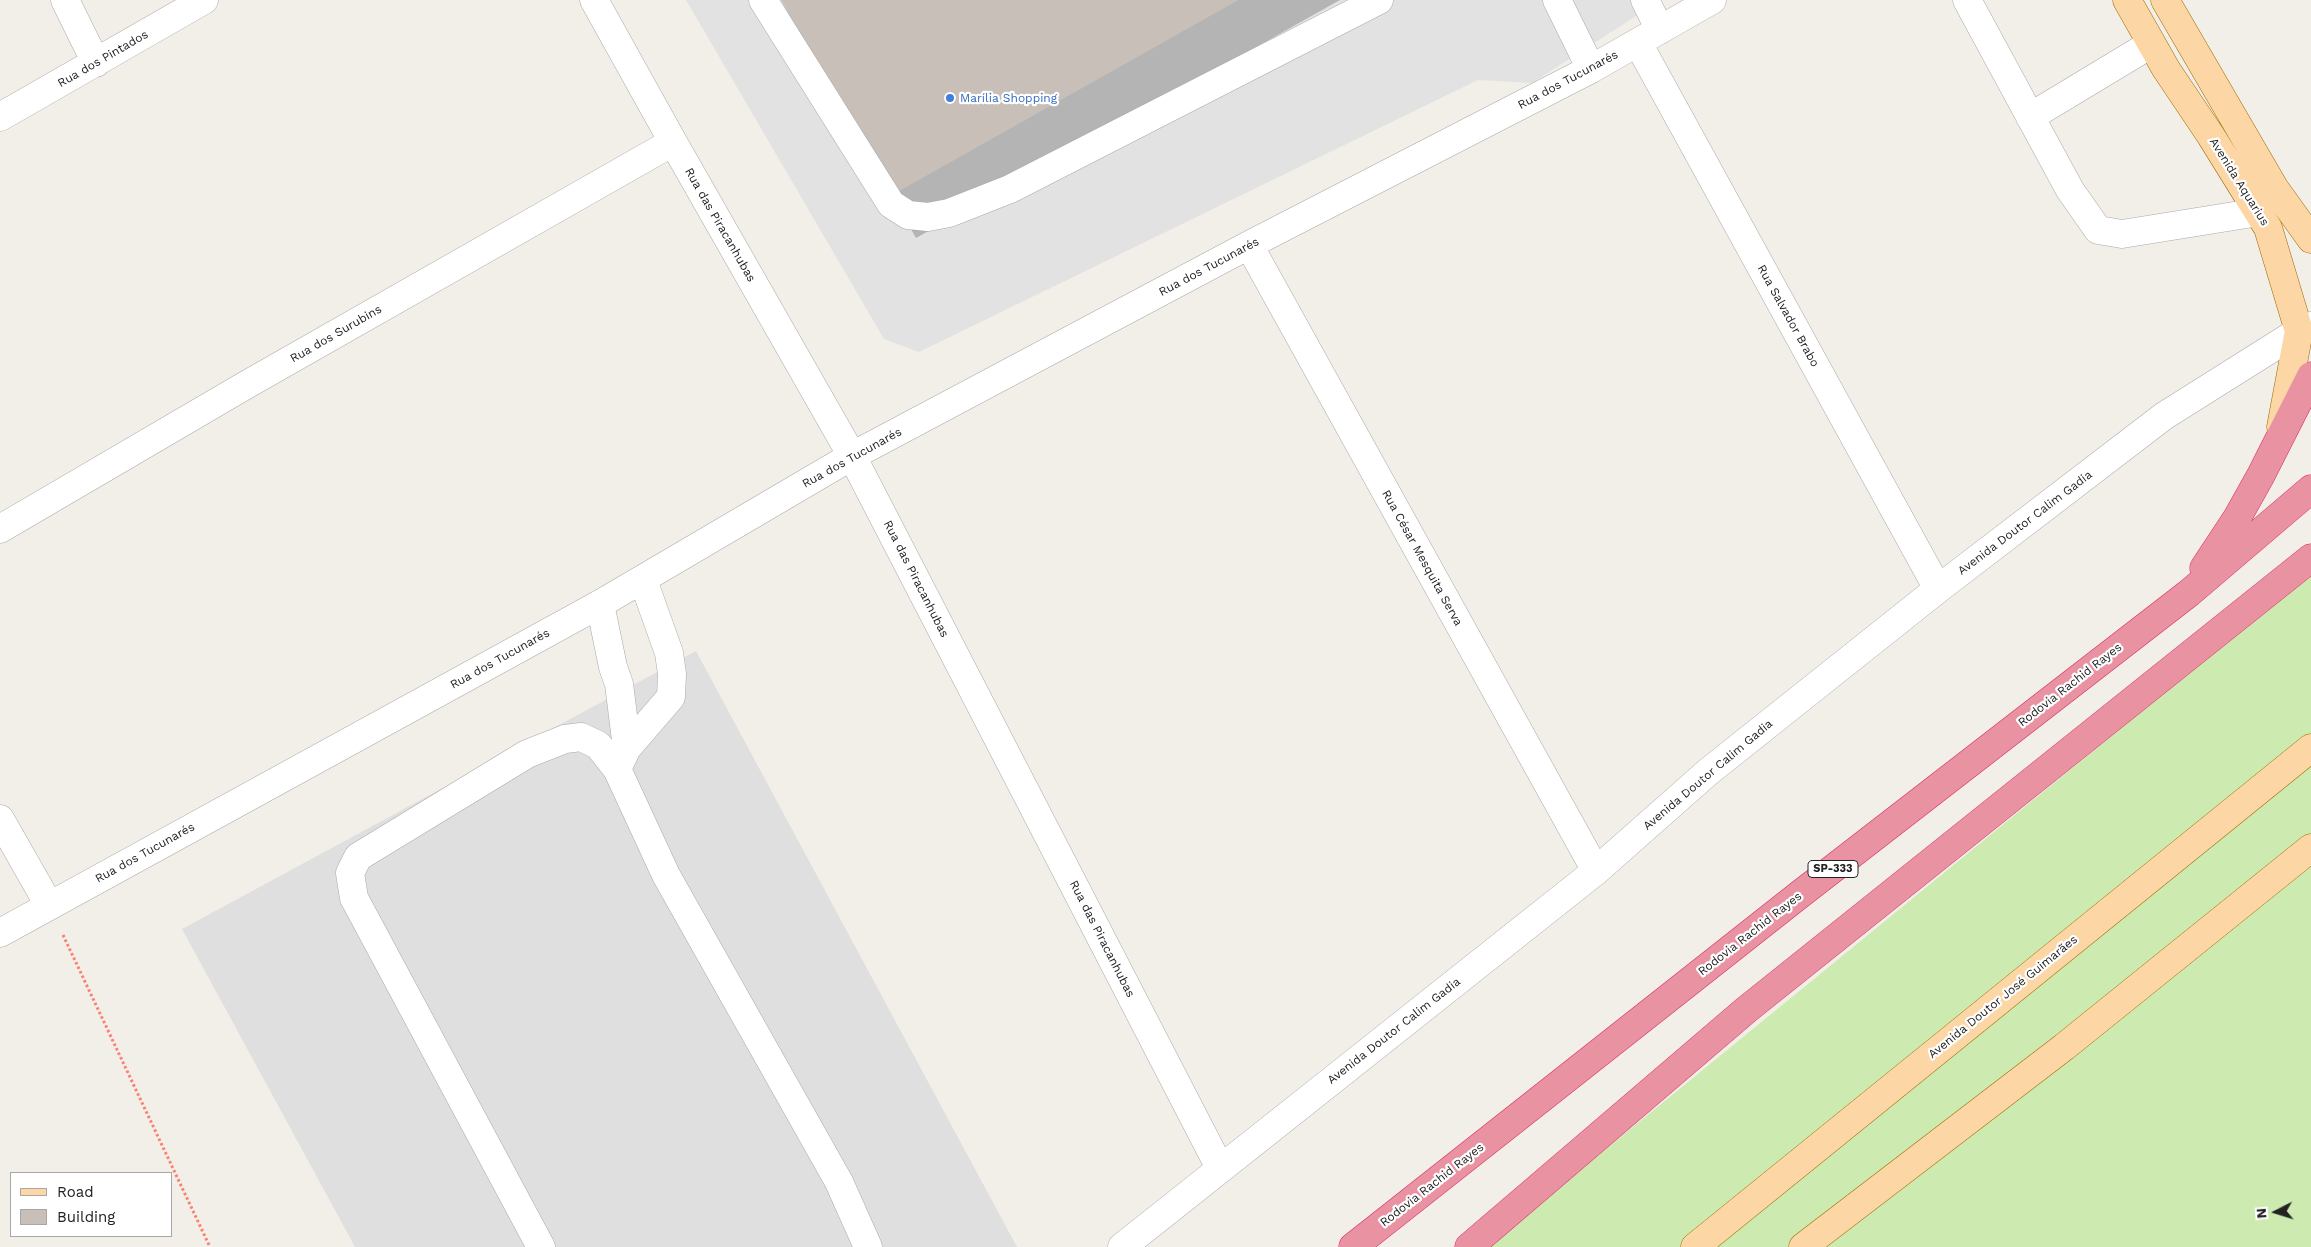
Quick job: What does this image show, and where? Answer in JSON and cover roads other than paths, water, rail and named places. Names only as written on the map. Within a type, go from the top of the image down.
[{"type":"highway","points":[[2189,593],[2237,518],[2311,376]]},
{"type":"highway","name":"Rodovia Rachid Rayes","points":[[1353,1247],[1799,895],[2189,593],[2311,489]]},
{"type":"highway","points":[[1469,1247],[1746,1010],[2311,558]]},
{"type":"main road","name":"Avenida Aquarius","points":[[2127,0],[2151,44],[2268,228],[2305,329],[2279,440]]},
{"type":"main road","points":[[2165,0],[2276,189],[2311,239]]},
{"type":"main road","name":"Avenida Doutor José Guimarães","points":[[1695,1247],[2311,748]]},
{"type":"main road","points":[[1803,1247],[2064,1047],[2311,848]]},
{"type":"street","points":[[65,0],[96,63]]},
{"type":"street","name":"Rua dos Pintados","points":[[0,116],[204,0]]},
{"type":"street","name":"Rua das Piracanhubas","points":[[594,0],[852,456],[1220,1168]]},
{"type":"street","points":[[763,0],[891,204],[908,215],[928,216],[949,214],[1010,189],[1379,0]]},
{"type":"street","points":[[1557,0],[1590,70]]},
{"type":"street","name":"Rua Salvador Brabo","points":[[1645,0],[1649,36],[1938,589]]},
{"type":"street","name":"Rua dos Tucunarés","points":[[0,933],[643,580],[852,456],[1249,245],[1590,70],[1712,0]]},
{"type":"street","points":[[1967,0],[2070,190],[2098,230],[2122,234],[2258,212]]},
{"type":"street","points":[[2030,117],[2151,44]]},
{"type":"street","name":"Rua dos Surubins","points":[[0,529],[246,385],[673,142]]},
{"type":"street","name":"Rua César Mesquita Serva","points":[[1249,245],[1596,871]]},
{"type":"street","name":"Avenida Doutor Calim Gadia","points":[[1122,1247],[1596,871],[1708,772],[1938,589],[2164,416],[2305,329]]},
{"type":"street","points":[[622,759],[671,697],[672,674],[669,653],[643,580]]},
{"type":"street","points":[[600,604],[613,667],[619,684],[622,759],[666,875],[839,1182],[868,1247]]},
{"type":"street","points":[[541,1247],[354,898],[350,874],[358,857],[527,754],[565,739],[581,737],[622,759]]},
{"type":"street","points":[[0,820],[49,905]]},
{"type":"place","name":"Marília Shopping","points":[[950,98]]}]
